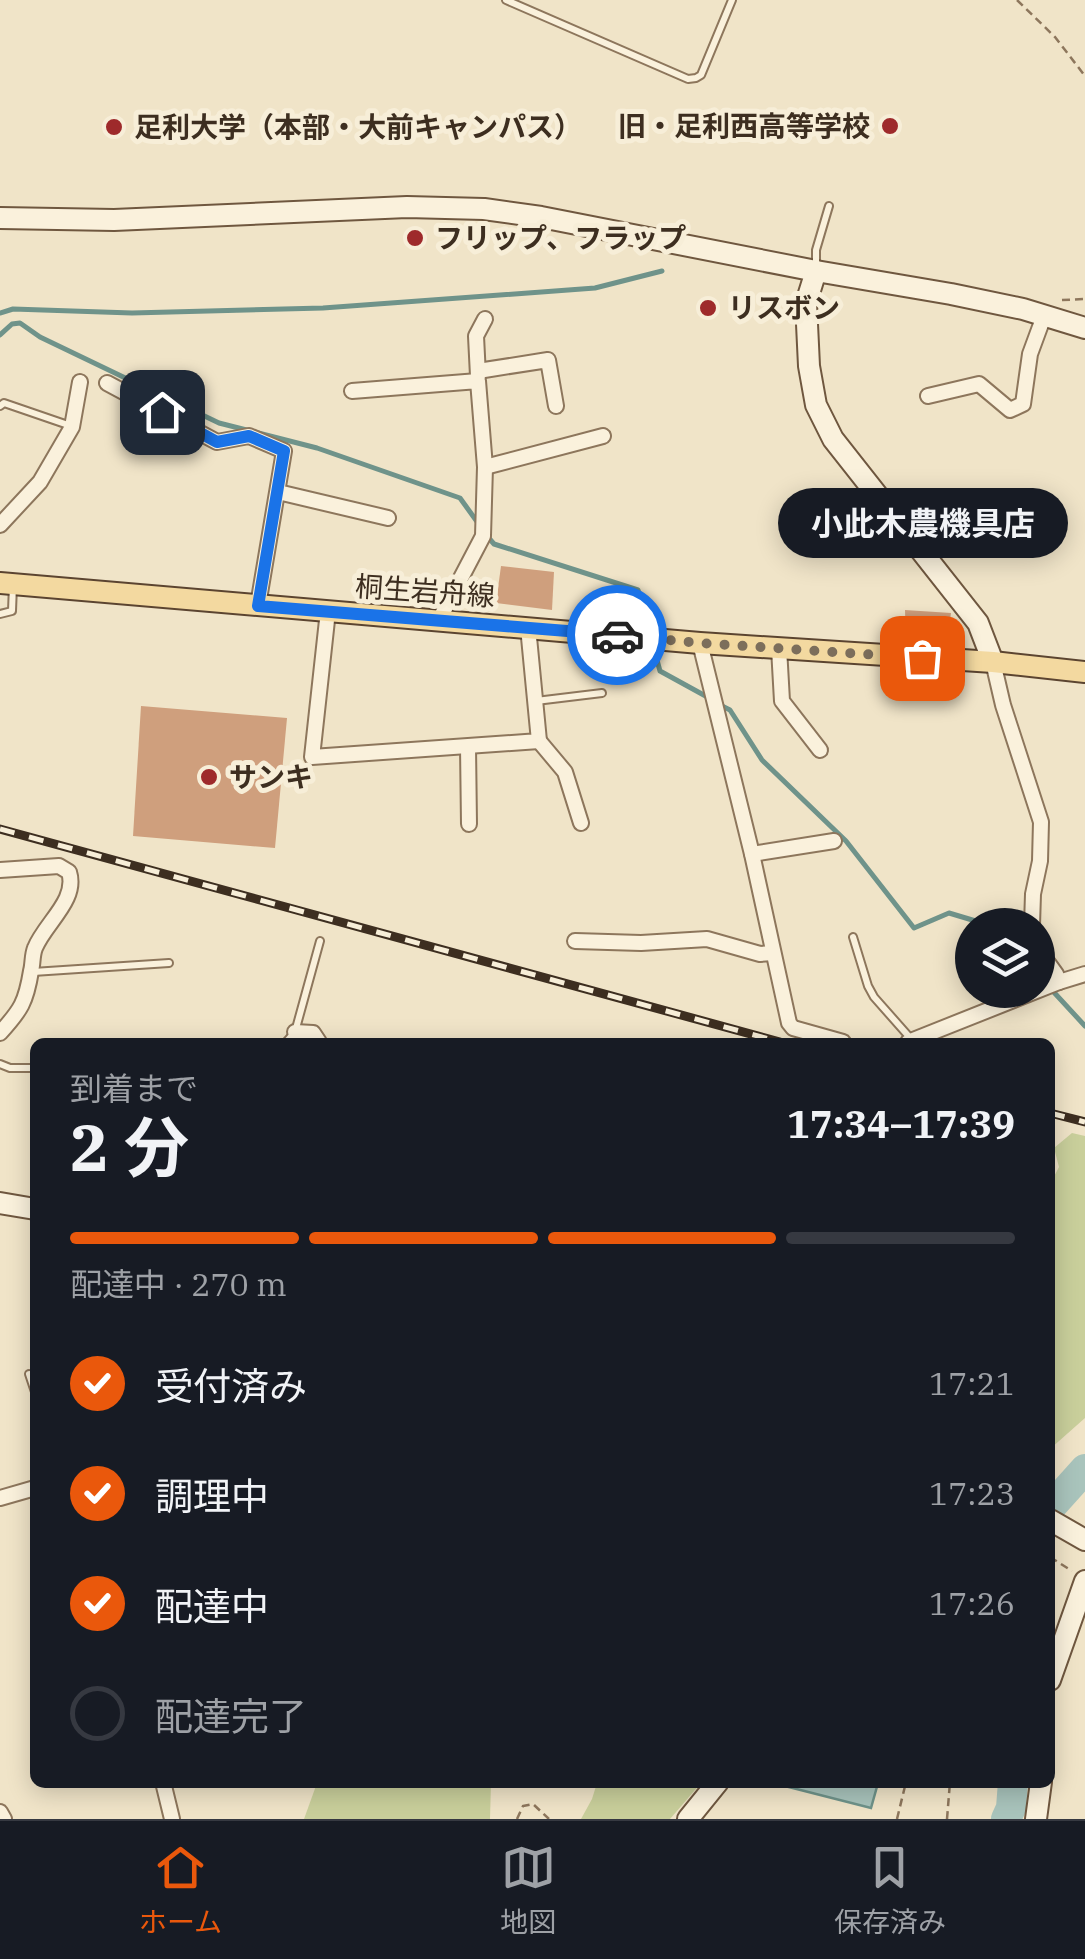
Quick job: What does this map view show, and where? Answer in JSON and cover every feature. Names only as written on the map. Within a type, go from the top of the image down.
[{"type":"main road","name":"桐生岩舟線","points":[[6,584],[1085,672]]},
{"type":"street","points":[[0,218],[114,220],[408,207],[484,209],[572,222],[816,271],[1050,309],[1085,328]]},
{"type":"street","points":[[816,271],[805,317],[811,387],[823,423],[978,623],[1041,822],[1033,908]]},
{"type":"street","points":[[928,396],[979,384],[1010,410],[1024,404],[1030,354],[1050,309]]},
{"type":"street","points":[[439,620],[483,536],[485,467],[476,336],[485,319]]},
{"type":"street","points":[[352,391],[478,376],[548,360],[556,406]]},
{"type":"street","points":[[0,525],[40,482],[72,427],[80,382]]},
{"type":"street","points":[[107,383],[217,442],[249,436],[284,451],[258,606]]},
{"type":"street","points":[[485,467],[603,436]]},
{"type":"street","points":[[278,492],[388,518]]},
{"type":"street","points":[[328,611],[312,757],[539,741]]},
{"type":"street","points":[[528,627],[539,741],[565,772],[581,824]]},
{"type":"street","points":[[700,643],[789,1023],[792,1028],[829,1038]]},
{"type":"street","points":[[779,648],[782,701],[820,750]]},
{"type":"street","points":[[468,747],[469,824]]},
{"type":"street","points":[[752,854],[834,841]]},
{"type":"street","points":[[0,870],[58,866],[68,872],[72,882],[34,949],[20,1011],[0,1032]]},
{"type":"street","points":[[575,941],[706,940],[760,954],[773,953]]},
{"type":"street","points":[[1055,973],[1058,982]]},
{"type":"street","points":[[921,1038],[1085,974]]},
{"type":"street","points":[[291,1037],[313,1034],[316,1038]]},
{"type":"street","points":[[0,1203],[30,1208]]},
{"type":"street","points":[[0,1498],[30,1489]]},
{"type":"street","points":[[1055,1523],[1080,1538]]},
{"type":"street","points":[[1055,1662],[1079,1576]]},
{"type":"street","points":[[164,1788],[172,1819]]},
{"type":"street","points":[[688,1819],[713,1788]]},
{"type":"street","points":[[1036,1819],[1040,1788]]},
{"type":"street","points":[[0,1812],[4,1819]]},
{"type":"lane","points":[[506,0],[688,79],[701,75],[732,0]]},
{"type":"lane","points":[[816,271],[816,250],[829,206]]},
{"type":"lane","points":[[0,406],[4,403],[72,427]]},
{"type":"lane","points":[[0,614],[12,611],[6,584]]},
{"type":"lane","points":[[535,701],[602,694]]},
{"type":"lane","points":[[854,937],[868,986],[908,1038]]},
{"type":"lane","points":[[291,1037],[320,941]]},
{"type":"lane","points":[[31,972],[168,964]]},
{"type":"lane","points":[[0,1064],[30,1068]]},
{"type":"path","points":[[1017,0],[1055,36],[1085,76]]},
{"type":"path","points":[[1050,309],[1085,299]]},
{"type":"path","points":[[1055,1561],[1079,1576]]},
{"type":"path","points":[[896,1819],[904,1788]]},
{"type":"path","points":[[947,1819],[950,1788]]},
{"type":"path","points":[[517,1819],[522,1806],[534,1804],[549,1819]]},
{"type":"green space","points":[[1072,1133],[1085,1136],[1085,1418],[1055,1445],[1055,1175],[1059,1167],[1055,1147]]},
{"type":"green space","points":[[315,1788],[491,1788],[490,1819],[304,1819]]},
{"type":"green space","points":[[595,1788],[697,1788],[670,1819],[581,1819]]},
{"type":"water","points":[[793,1788],[877,1788],[871,1808]]},
{"type":"building","points":[[501,566],[554,572],[552,610],[496,603]]},
{"type":"building","points":[[905,610],[951,613],[949,628],[962,628],[965,646],[906,643]]},
{"type":"building","name":"サンキ","points":[[141,706],[287,718],[275,848],[133,836]]},
{"type":"waterway","points":[[0,313],[13,309],[132,313],[323,308],[595,288],[662,271]]},
{"type":"waterway","points":[[0,335],[12,324],[20,323],[40,337],[219,423],[317,448],[460,498],[478,523]]},
{"type":"waterway","points":[[487,536],[494,544],[638,590],[649,631]]},
{"type":"waterway","points":[[653,646],[660,671],[711,699]]},
{"type":"waterway","points":[[720,705],[730,710],[762,760],[846,841],[914,928],[949,913],[955,915]]},
{"type":"waterway","points":[[1055,993],[1085,1026]]},
{"type":"waterway","points":[[1055,1502],[1085,1469]]},
{"type":"waterway","points":[[1006,1819],[1013,1788]]},
{"type":"railway","points":[[0,829],[765,1038]]},
{"type":"railway","points":[[1055,1114],[1085,1122]]},
{"type":"way so far","points":[[617,635],[922,658]]},
{"type":"place","name":"旧・足利西高等学校","points":[[890,126]]},
{"type":"place","name":"足利大学（本部・大前キャンパス）","points":[[114,127]]},
{"type":"place","name":"フリップ、フラップ","points":[[415,238]]},
{"type":"place","name":"リスボン","points":[[708,308]]},
{"type":"place","name":"小此木農機具店","points":[[922,658]]},
{"type":"place","name":"サンキ","points":[[209,777]]},
{"type":"route","points":[[162,412],[217,442],[249,436],[284,451],[258,606],[617,635]]}]
